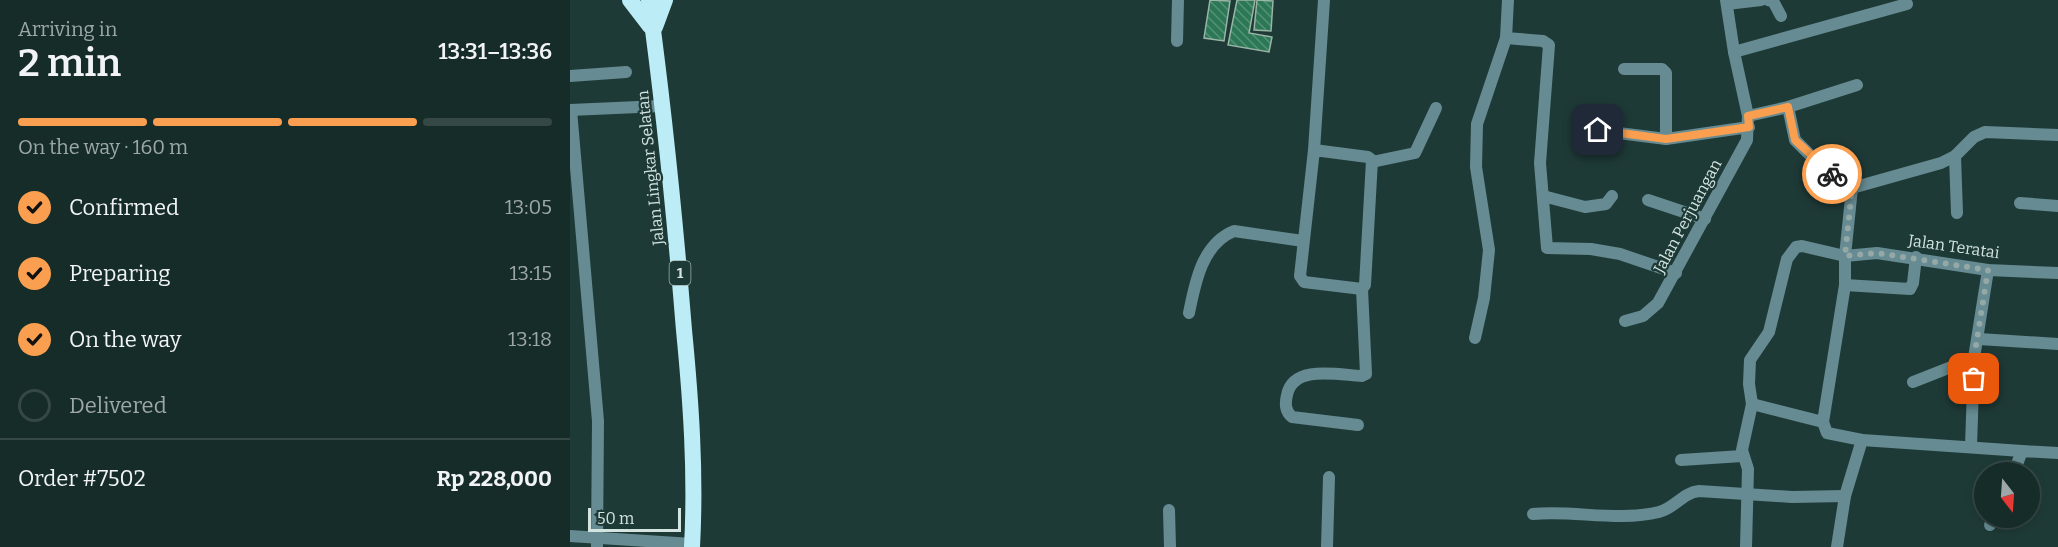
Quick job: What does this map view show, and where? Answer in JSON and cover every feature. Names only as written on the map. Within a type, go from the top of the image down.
[{"type":"highway","points":[[630,0],[641,11],[653,32]]},
{"type":"highway","name":"Jalan Lingkar Selatan","points":[[649,0],[673,196],[689,370],[694,460],[692,545]]},
{"type":"highway","points":[[653,32],[665,0]]},
{"type":"street","points":[[1177,41],[1178,0]]},
{"type":"street","points":[[1324,0],[1314,150],[1303,241],[1301,280],[1362,289]]},
{"type":"street","points":[[1474,338],[1484,298],[1489,250],[1476,167],[1477,124],[1506,38],[1508,0]]},
{"type":"street","points":[[1748,122],[1727,2],[1761,0]]},
{"type":"street","points":[[1768,0],[1773,1],[1781,16]]},
{"type":"street","points":[[1734,52],[1907,4]]},
{"type":"street","points":[[1506,38],[1543,41],[1549,45],[1540,163],[1547,248],[1591,249],[1620,254],[1676,273]]},
{"type":"street","points":[[1624,69],[1662,69],[1666,73],[1666,139]]},
{"type":"street","points":[[570,76],[626,72]]},
{"type":"street","points":[[1579,128],[1666,139],[1748,122],[1857,85]]},
{"type":"street","points":[[597,542],[598,421],[571,110],[661,106]]},
{"type":"street","points":[[1788,107],[1795,140],[1821,165],[1852,188]]},
{"type":"street","points":[[1372,162],[1415,153],[1436,108]]},
{"type":"street","name":"Jalan Perjuangan","points":[[1625,321],[1643,316],[1653,310],[1676,273],[1747,140],[1748,122]]},
{"type":"street","points":[[1852,188],[1941,163],[1955,156],[1974,137],[1985,132],[2058,135]]},
{"type":"street","points":[[1314,150],[1368,157],[1372,162],[1365,285],[1362,289],[1366,374],[1362,376],[1310,374],[1300,377],[1288,390],[1286,402],[1292,417],[1358,425]]},
{"type":"street","points":[[1955,156],[1957,213]]},
{"type":"street","points":[[1852,188],[1845,256],[1845,285],[1823,422],[1827,433],[1862,440],[2058,453]]},
{"type":"street","points":[[1543,196],[1586,207],[1606,204],[1612,196]]},
{"type":"street","points":[[1648,200],[1705,219]]},
{"type":"street","points":[[2020,203],[2058,206]]},
{"type":"street","points":[[1189,313],[1200,267],[1224,235],[1234,231],[1303,241]]},
{"type":"street","name":"Jalan Teratai","points":[[1752,404],[1749,384],[1750,360],[1769,332],[1787,259],[1796,247],[1802,246],[1845,256],[1877,253],[1916,257],[1988,270],[2058,273]]},
{"type":"street","points":[[1845,285],[1910,289],[1913,283],[1916,257]]},
{"type":"street","points":[[1971,446],[1974,358],[1979,339],[1988,270]]},
{"type":"street","points":[[1979,339],[2058,344]]},
{"type":"street","points":[[1913,382],[1974,358]]},
{"type":"street","points":[[1746,547],[1748,469],[1742,456],[1752,404],[1823,422]]},
{"type":"street","points":[[1837,547],[1845,496],[1862,440]]},
{"type":"street","points":[[2018,462],[2022,451]]},
{"type":"street","points":[[1681,460],[1742,456]]},
{"type":"street","points":[[1327,547],[1329,477]]},
{"type":"street","points":[[1533,514],[1630,516],[1669,508],[1690,492],[1845,496]]},
{"type":"street","points":[[1169,510],[1170,547]]},
{"type":"street","points":[[570,536],[597,542],[692,545]]},
{"type":"building","points":[[1210,0],[1230,1],[1224,41],[1204,38]]},
{"type":"building","points":[[1237,0],[1255,0],[1249,33],[1272,37],[1269,52],[1228,45]]},
{"type":"building","points":[[1257,0],[1273,1],[1271,31],[1254,30]]},
{"type":"way so far","points":[[1832,174],[1852,188],[1845,256],[1877,253],[1916,257],[1988,270],[1979,339],[1974,358],[1974,379]]},
{"type":"route","points":[[1598,130],[1654,138],[1677,138],[1749,127],[1748,116],[1788,107],[1795,140],[1832,174]]}]
